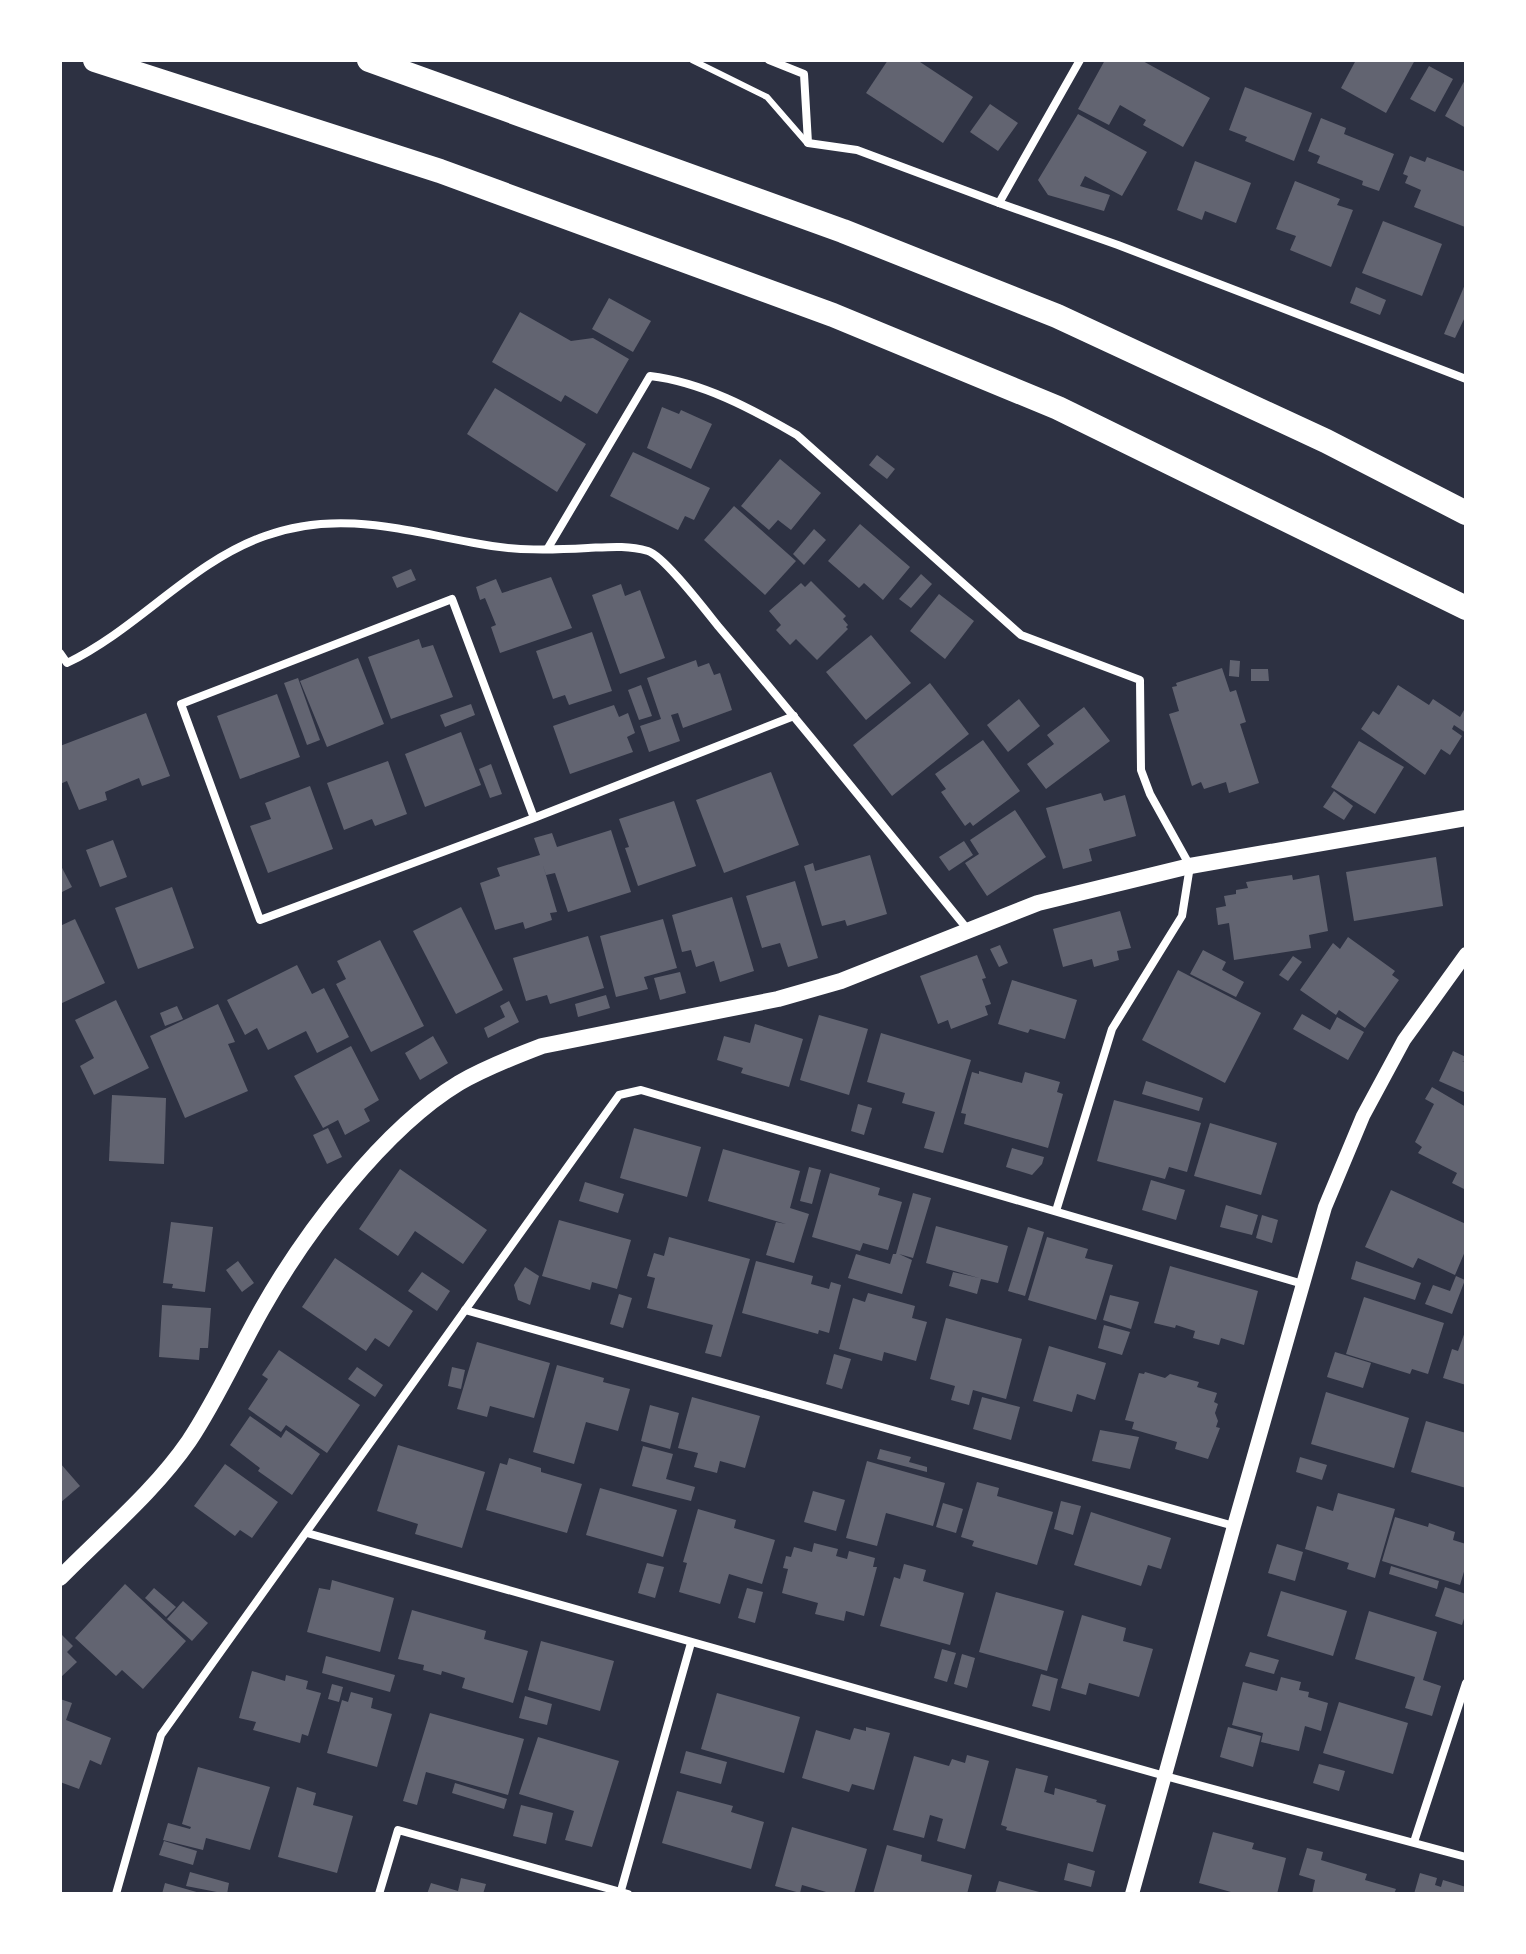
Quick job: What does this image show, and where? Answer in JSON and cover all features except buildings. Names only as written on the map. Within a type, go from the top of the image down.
[{"type":"highway","points":[[95,60],[440,171],[833,315],[1058,408],[1466,608]]},
{"type":"highway","points":[[369,60],[843,231],[1057,316],[1326,441],[1466,513]]},
{"type":"main road","points":[[60,1578],[152,1485],[187,1444],[221,1389],[262,1309],[306,1239],[374,1154],[439,1097],[483,1071],[542,1046],[778,999],[841,981],[1038,903],[1190,866],[1466,818]]},
{"type":"street","points":[[769,60],[804,74],[808,143],[857,150],[1118,245],[1466,379]]},
{"type":"street","points":[[999,203],[1080,60]]},
{"type":"street","points":[[548,548],[650,376],[678,379],[758,412],[797,435],[1021,635],[1140,680],[1141,770],[1150,794],[1190,866],[1182,916],[1112,1029],[1056,1211]]},
{"type":"street","points":[[60,653],[67,663],[96,649],[221,558],[245,544],[290,529],[346,522],[374,523],[506,549],[619,545],[652,552],[794,716],[968,930]]},
{"type":"street","points":[[534,818],[452,599],[181,704],[260,920],[534,818],[794,716]]},
{"type":"street","points":[[1132,1894],[1325,1207],[1363,1116],[1404,1040],[1466,954]]},
{"type":"street","points":[[116,1894],[161,1735],[619,1095],[641,1090],[1303,1284]]},
{"type":"street","points":[[465,1310],[1234,1526]]},
{"type":"street","points":[[307,1533],[1165,1776],[1466,1857]]},
{"type":"street","points":[[379,1894],[398,1830],[623,1893],[691,1643]]},
{"type":"street","points":[[1414,1842],[1466,1683]]},
{"type":"lane","points":[[692,60],[767,97],[808,143]]}]
